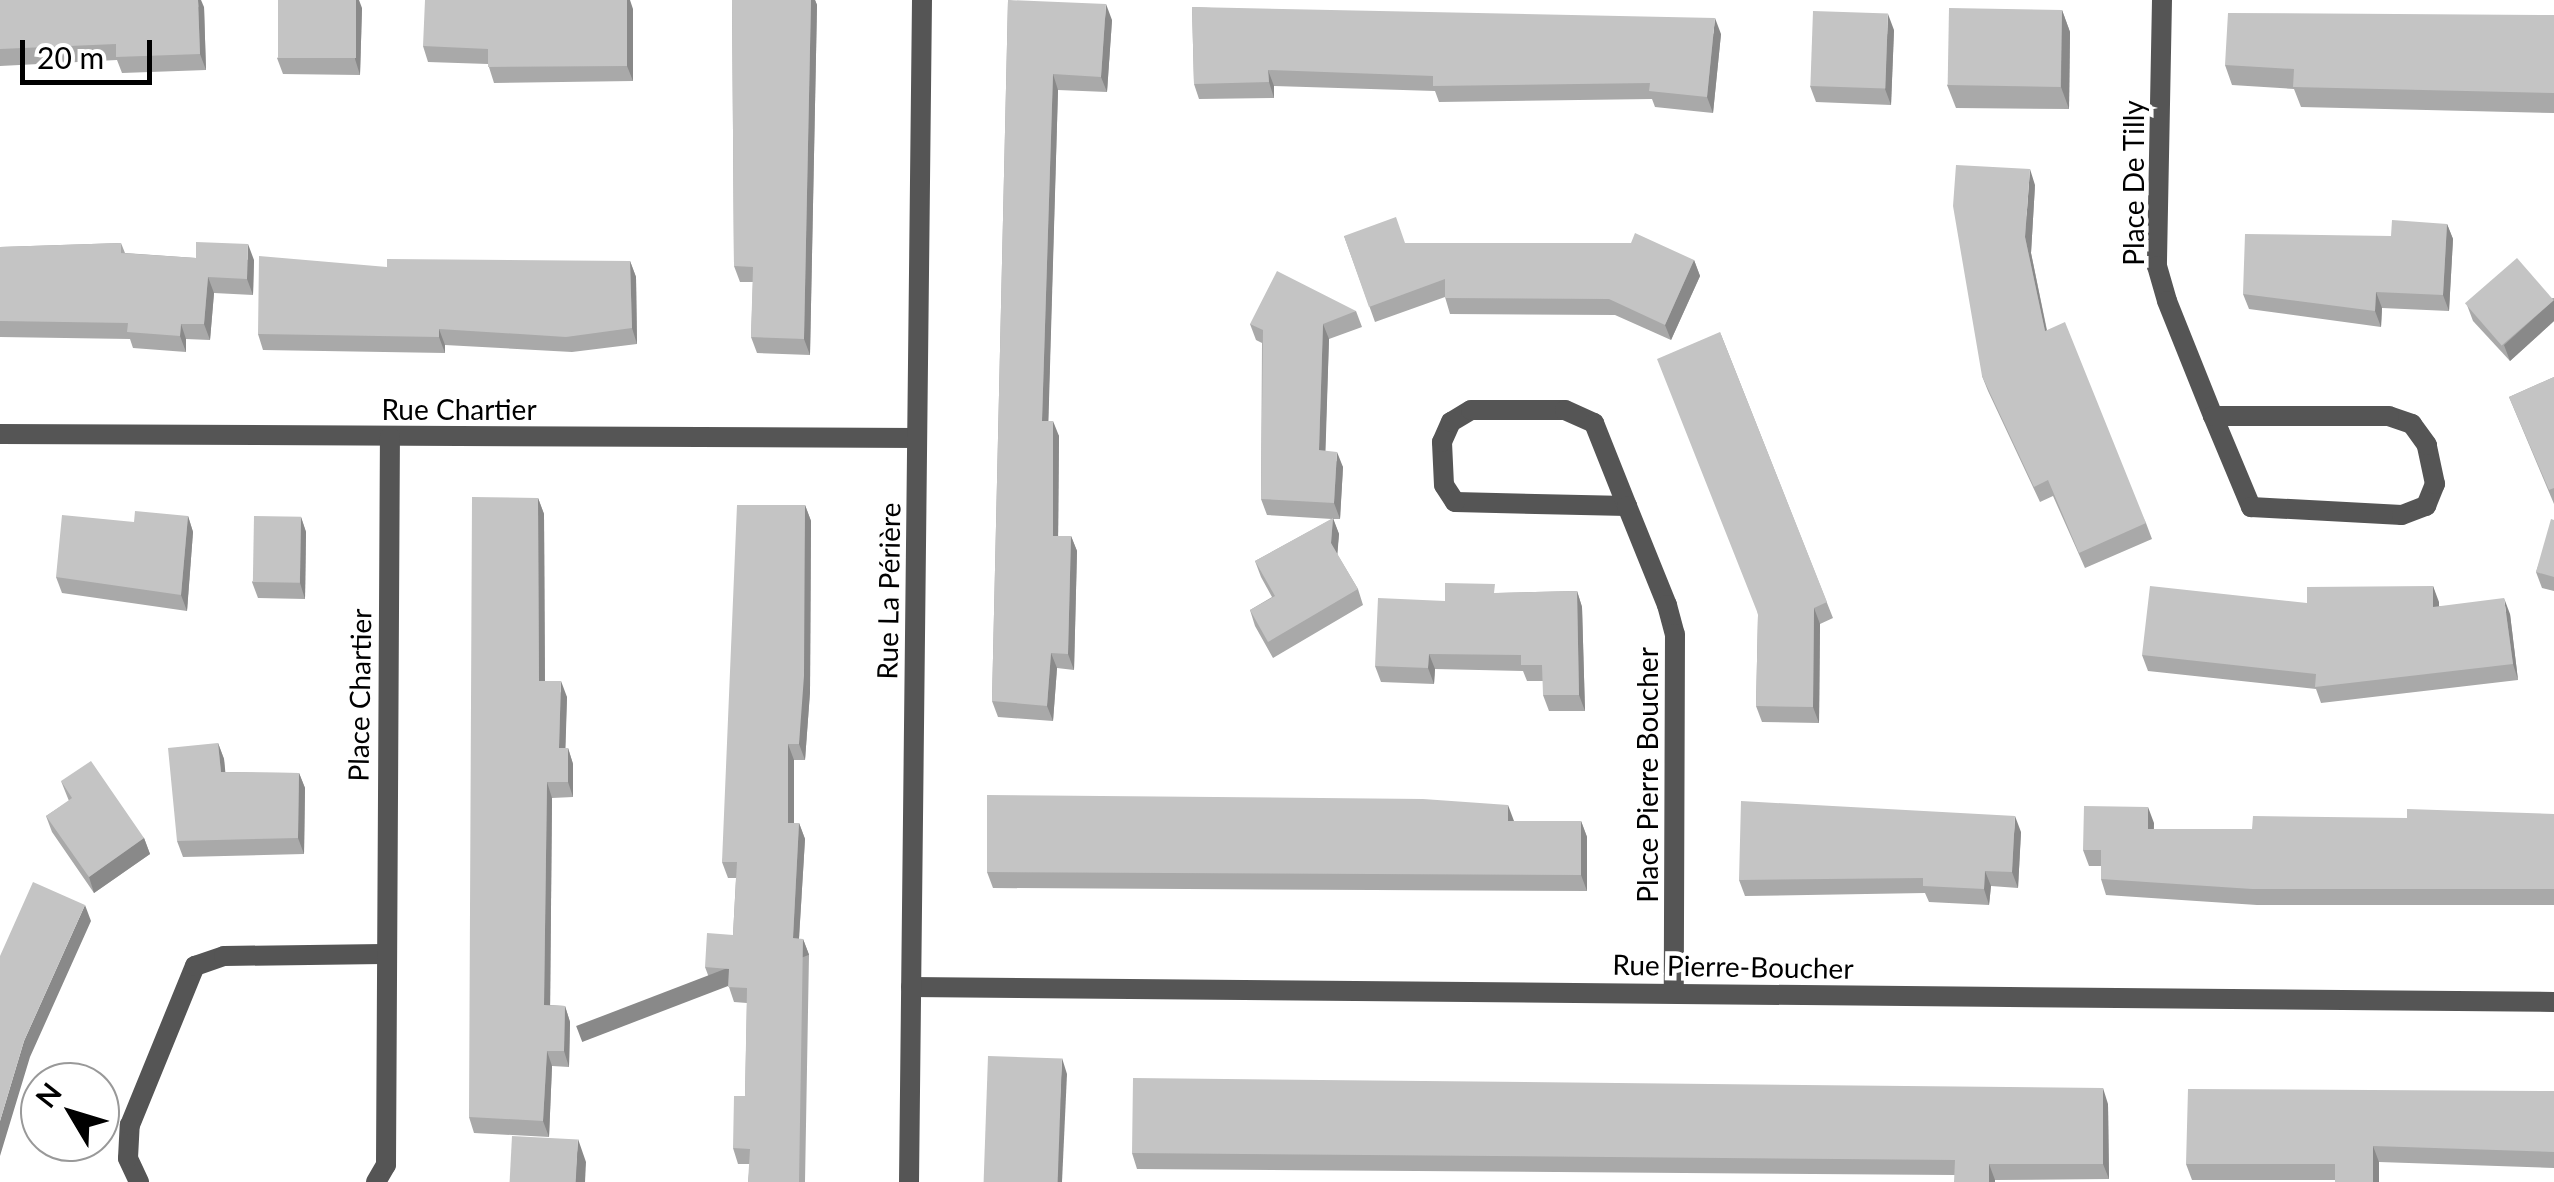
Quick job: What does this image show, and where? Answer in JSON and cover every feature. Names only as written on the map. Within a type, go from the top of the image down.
[{"type":"street","name":"Rue La Périère","points":[[908,1182],[922,0]]},
{"type":"street","name":"Place De Tilly","points":[[2162,0],[2157,266],[2213,416],[2260,514],[2402,515],[2426,506],[2434,484],[2428,445],[2412,424],[2388,416],[2213,416]]},
{"type":"street","name":"Place Pierre Boucher","points":[[1627,506],[1455,502],[1444,485],[1442,442],[1451,422],[1471,410],[1581,413],[1594,424],[1627,506],[1667,606],[1678,664],[1674,992]]},
{"type":"street","name":"Rue Chartier","points":[[0,434],[917,438]]},
{"type":"street","name":"Place Chartier","points":[[376,1182],[386,1166],[383,954],[390,437]]},
{"type":"street","points":[[139,1182],[128,1158],[130,1125],[196,966],[224,956],[383,954]]},
{"type":"street","name":"Rue Pierre-Boucher","points":[[910,987],[2554,1002]]},
{"type":"building","points":[[0,0],[198,0],[200,54],[116,57],[116,44],[0,49]]},
{"type":"building","points":[[278,0],[356,0],[356,58],[278,58]]},
{"type":"building","points":[[425,0],[627,0],[627,66],[488,67],[488,49],[423,46]]},
{"type":"building","points":[[732,0],[811,0],[804,339],[751,337],[753,267],[734,266]]},
{"type":"building","points":[[1008,0],[1106,4],[1101,77],[1053,74],[1042,421],[1053,421],[1053,536],[1071,536],[1068,654],[1051,653],[1047,706],[992,701]]},
{"type":"building","points":[[1192,7],[1715,18],[1707,97],[1649,91],[1650,83],[1433,86],[1433,76],[1268,70],[1269,82],[1194,84]]},
{"type":"building","points":[[1949,8],[2062,10],[2061,87],[1948,85]]},
{"type":"building","points":[[1813,11],[1888,14],[1885,89],[1810,86]]},
{"type":"building","points":[[2228,13],[2554,15],[2554,93],[2293,87],[2294,69],[2225,65]]},
{"type":"building","points":[[1956,165],[2030,169],[2025,237],[2045,331],[2065,322],[2146,523],[2079,553],[2048,480],[2034,487],[1982,376],[1953,206]]},
{"type":"building","points":[[1396,217],[1405,243],[1631,243],[1635,233],[1694,260],[1665,325],[1609,299],[1445,298],[1445,279],[1369,307],[1344,236]]},
{"type":"building","points":[[2392,220],[2447,224],[2443,295],[2376,292],[2375,311],[2243,294],[2245,234],[2391,236]]},
{"type":"building","points":[[196,242],[248,244],[247,279],[208,277],[204,324],[181,324],[180,336],[127,332],[128,323],[0,321],[0,247],[121,243],[121,253],[196,258]]},
{"type":"building","points":[[259,256],[387,267],[387,259],[630,261],[632,328],[566,337],[439,329],[439,337],[258,334]]},
{"type":"building","points":[[2517,258],[2554,300],[2502,346],[2465,303]]},
{"type":"building","points":[[1277,271],[1356,311],[1323,324],[1319,450],[1337,452],[1334,503],[1261,499],[1263,330],[1250,324]]},
{"type":"building","points":[[1720,332],[1827,602],[1814,608],[1813,707],[1756,706],[1758,614],[1657,359]]},
{"type":"building","points":[[2554,377],[2554,488],[2549,490],[2509,397]]},
{"type":"building","points":[[472,497],[538,498],[539,681],[561,681],[559,748],[568,748],[568,782],[547,782],[544,1005],[565,1006],[564,1051],[547,1051],[543,1121],[469,1117]]},
{"type":"building","points":[[737,505],[805,505],[804,676],[799,744],[788,744],[788,823],[799,823],[793,938],[803,939],[799,1182],[748,1182],[750,1149],[733,1148],[734,1096],[745,1096],[747,988],[728,987],[729,969],[705,967],[707,933],[733,935],[737,862],[722,862]]},
{"type":"building","points":[[135,511],[188,516],[181,595],[56,577],[62,515],[134,522]]},
{"type":"building","points":[[254,516],[301,517],[300,583],[253,582]]},
{"type":"building","points":[[1333,518],[1331,543],[1358,589],[1268,642],[1250,610],[1275,596],[1255,561]]},
{"type":"building","points":[[2551,519],[2554,520],[2554,577],[2536,572]]},
{"type":"building","points":[[1445,583],[1495,584],[1494,593],[1577,591],[1579,695],[1543,695],[1542,665],[1521,665],[1521,655],[1429,654],[1428,668],[1375,666],[1378,598],[1445,601]]},
{"type":"building","points":[[2150,586],[2307,603],[2307,587],[2433,586],[2433,607],[2504,598],[2513,664],[2315,687],[2316,674],[2142,655]]},
{"type":"building","points":[[218,743],[221,772],[299,773],[298,838],[177,841],[168,748]]},
{"type":"building","points":[[91,761],[144,838],[89,877],[46,816],[72,798],[61,781]]},
{"type":"building","points":[[987,795],[1423,799],[1508,805],[1508,821],[1581,821],[1581,875],[987,872]]},
{"type":"building","points":[[1741,801],[2015,816],[2012,872],[1985,871],[1984,889],[1923,886],[1923,878],[1739,880]]},
{"type":"building","points":[[2084,806],[2148,807],[2148,829],[2252,829],[2253,816],[2407,818],[2407,809],[2554,814],[2554,889],[2252,889],[2101,879],[2101,850],[2083,850]]},
{"type":"building","points":[[33,882],[85,905],[24,1041],[0,1121],[0,956]]},
{"type":"building","points":[[988,1056],[1062,1059],[1058,1182],[984,1182]]},
{"type":"building","points":[[1133,1078],[2103,1088],[2103,1164],[1989,1164],[1989,1182],[1954,1182],[1955,1160],[1132,1153]]},
{"type":"building","points":[[2188,1089],[2554,1091],[2554,1152],[2373,1146],[2373,1182],[2335,1182],[2335,1164],[2186,1164]]},
{"type":"building","points":[[512,1136],[578,1139],[576,1182],[510,1182]]}]
